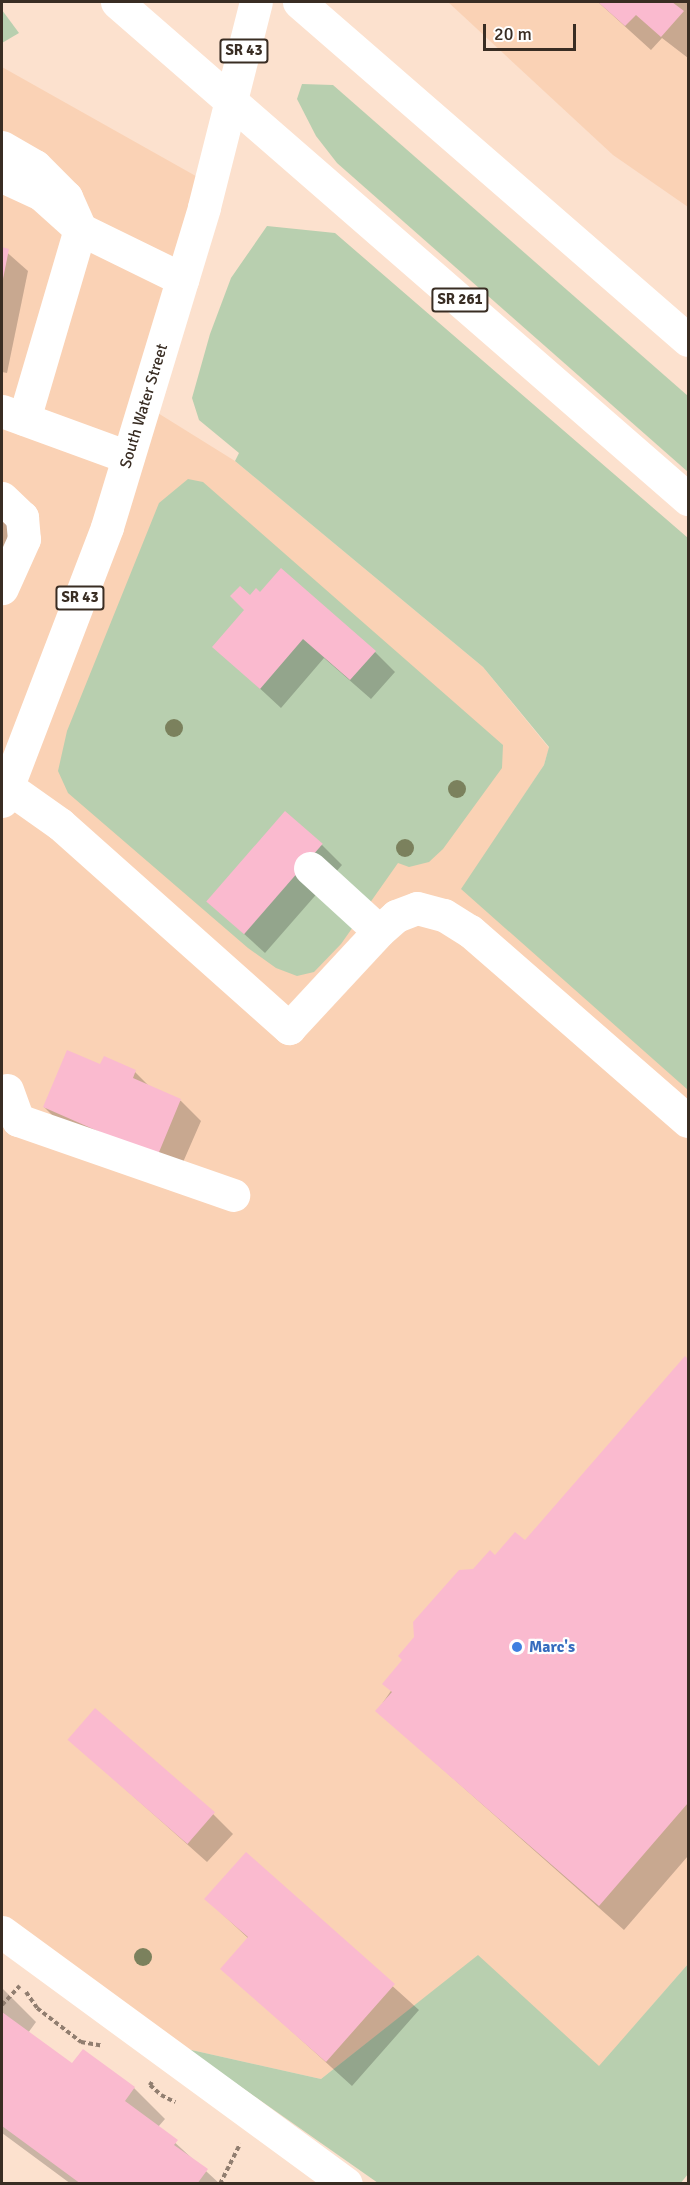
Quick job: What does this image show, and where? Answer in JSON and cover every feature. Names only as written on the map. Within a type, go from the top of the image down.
[{"type":"main road","name":"SR 261","points":[[117,2],[688,499]]},
{"type":"main road","name":"South Water Street","points":[[3,790],[107,527],[182,279],[232,101],[256,2]]},
{"type":"main road","points":[[300,2],[688,340]]},
{"type":"main road","points":[[2,147],[35,166],[66,197],[80,229],[13,415],[129,457]]},
{"type":"main road","points":[[2,176],[41,194],[80,229],[182,279]]},
{"type":"main road","points":[[2,498],[22,517],[24,538],[2,588]]},
{"type":"main road","points":[[3,790],[60,824],[289,1028],[396,916],[417,908],[444,915],[470,931],[688,1121]]},
{"type":"main road","points":[[310,868],[379,932]]},
{"type":"main road","points":[[7,1090],[18,1120],[233,1195]]},
{"type":"main road","points":[[2,1932],[346,2184]]},
{"type":"path","points":[[2,2005],[21,1985]]},
{"type":"shaded area","points":[[448,2],[688,2],[688,207],[613,155]]},
{"type":"shaded area","points":[[2,67],[210,184],[145,405],[235,461],[483,667],[549,748],[544,765],[462,889],[688,1089],[688,1964],[599,2067],[478,1956],[321,2079],[187,2049],[2,1915]]},
{"type":"green space","points":[[2,10],[19,33],[2,43]]},
{"type":"green space","points":[[302,84],[333,85],[688,396],[688,472],[337,163],[316,136],[297,99]]},
{"type":"green space","points":[[267,226],[335,233],[688,538],[688,1090],[461,889],[544,765],[549,747],[483,667],[235,461],[239,453],[199,420],[192,398],[210,334],[231,278]]},
{"type":"green space","points":[[188,479],[203,482],[503,745],[502,768],[443,849],[429,862],[409,867],[398,863],[341,944],[314,972],[297,976],[276,968],[248,948],[68,793],[58,771],[67,731],[159,503]]},
{"type":"green space","points":[[478,1955],[599,2066],[688,1964],[688,2174],[680,2184],[378,2183],[187,2049],[321,2079]]},
{"type":"building","points":[[598,2],[672,2],[684,11],[661,37],[636,15],[625,26]]},
{"type":"building","points":[[2,247],[9,249],[3,279],[2,278]]},
{"type":"building","points":[[281,568],[376,651],[350,680],[303,639],[260,689],[212,647],[244,610],[230,596],[240,586],[250,595],[256,588],[260,592]]},
{"type":"building","points":[[285,811],[323,844],[244,934],[206,902]]},
{"type":"building","points":[[67,1050],[100,1064],[104,1056],[136,1070],[133,1078],[181,1099],[157,1157],[43,1107]]},
{"type":"building","points":[[685,1356],[688,1359],[688,1803],[599,1906],[375,1711],[392,1692],[382,1684],[402,1660],[398,1656],[414,1637],[413,1622],[459,1570],[473,1569],[490,1550],[495,1555],[515,1532],[525,1540]]},
{"type":"building","points":[[95,1708],[215,1812],[187,1844],[67,1740]]},
{"type":"building","points":[[246,1852],[395,1984],[326,2062],[220,1969],[248,1937],[204,1899]]},
{"type":"building","points":[[2,2012],[72,2063],[83,2049],[135,2087],[125,2101],[178,2140],[174,2145],[208,2169],[197,2184],[81,2184],[2,2126]]},
{"type":"place","name":"Marc's","points":[[517,1647]]}]
